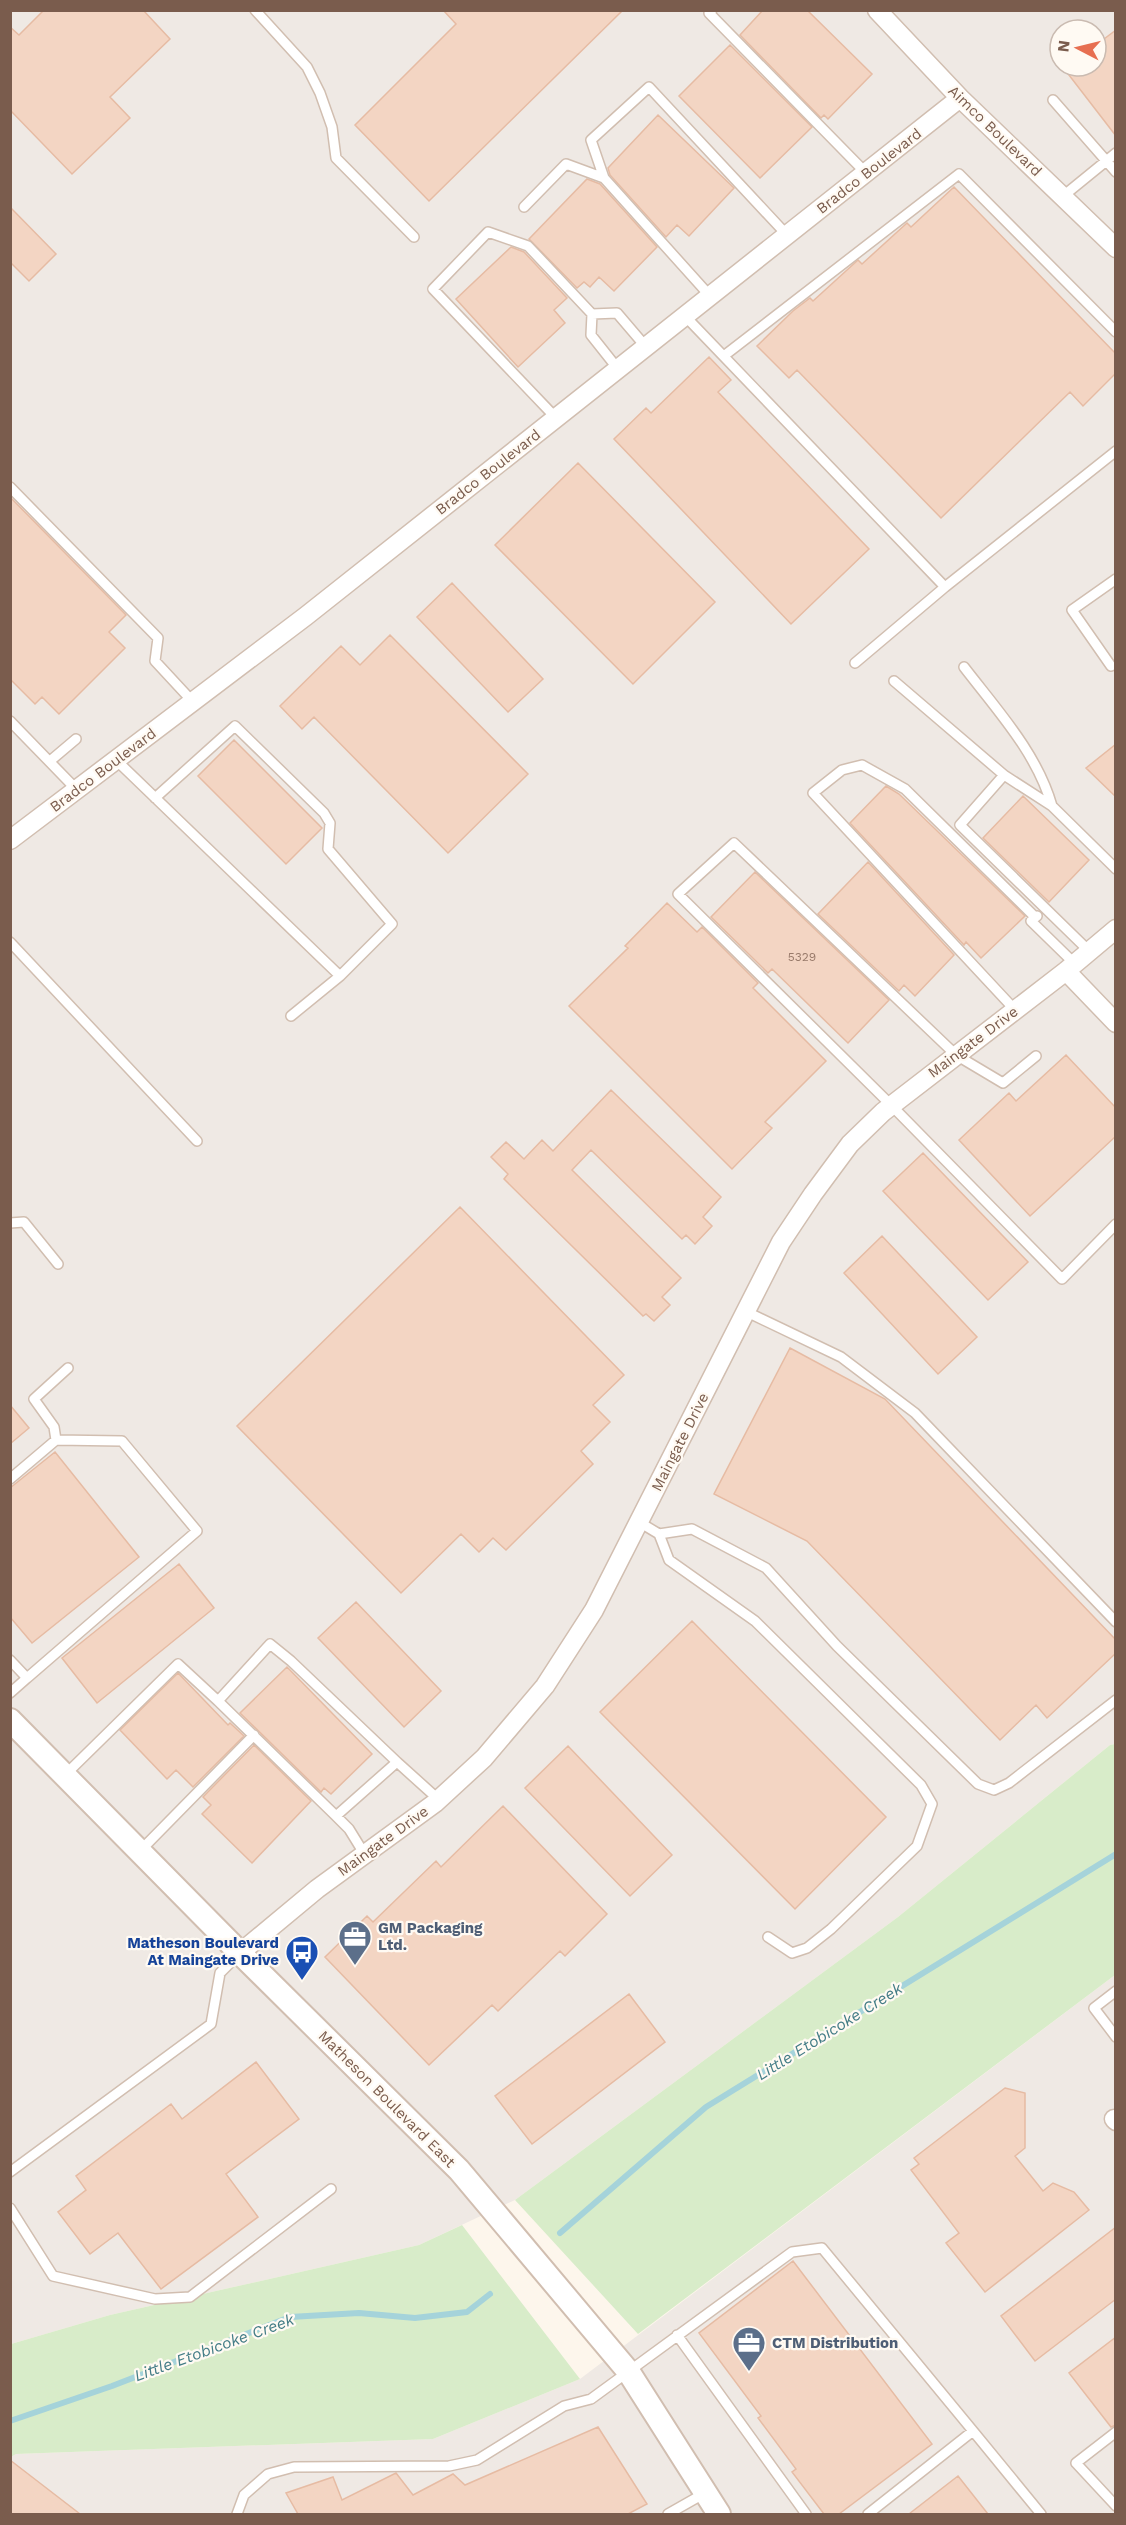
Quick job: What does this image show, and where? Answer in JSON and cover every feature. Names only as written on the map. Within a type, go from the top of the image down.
[{"type":"street","name":"Aimco Boulevard","points":[[877,10],[960,98],[1116,248]]},
{"type":"street","name":"Bradco Boulevard","points":[[10,840],[306,616],[960,98]]},
{"type":"street","name":"Maingate Drive","points":[[240,1953],[316,1889],[438,1799],[484,1758],[545,1686],[594,1610],[781,1242],[850,1144],[883,1112],[1070,967],[1116,928]]},
{"type":"street","points":[[1070,967],[1116,1023]]},
{"type":"street","name":"Matheson Boulevard East","points":[[10,1720],[459,2170],[628,2371],[719,2514]]},
{"type":"lane","points":[[255,10],[307,67],[320,93],[332,127],[336,158],[414,237]]},
{"type":"lane","points":[[712,10],[709,13],[866,173]]},
{"type":"lane","points":[[710,296],[604,178],[591,140],[649,87],[788,235]]},
{"type":"lane","points":[[1053,100],[1116,172]]},
{"type":"lane","points":[[1062,196],[1116,153]]},
{"type":"lane","points":[[524,207],[566,164],[604,178]]},
{"type":"lane","points":[[725,355],[959,174],[1116,332]]},
{"type":"lane","points":[[556,418],[433,289],[488,232],[528,246],[592,314],[591,335],[618,369]]},
{"type":"lane","points":[[592,314],[617,313],[646,347]]},
{"type":"lane","points":[[685,316],[945,586]]},
{"type":"lane","points":[[855,663],[945,586],[1116,451]]},
{"type":"lane","points":[[10,487],[158,639],[155,662],[193,702]]},
{"type":"lane","points":[[1111,666],[1072,610],[1116,579]]},
{"type":"lane","points":[[964,667],[1018,738],[1046,783],[1052,806]]},
{"type":"lane","points":[[894,681],[1004,775],[1052,806],[1116,869]]},
{"type":"lane","points":[[10,721],[77,790]]},
{"type":"lane","points":[[155,798],[236,726],[324,813],[330,823],[328,849],[392,924],[340,975],[291,1016]]},
{"type":"lane","points":[[50,761],[76,739]]},
{"type":"lane","points":[[116,760],[340,975]]},
{"type":"lane","points":[[1015,1010],[813,793],[842,770],[862,765],[904,789],[1035,917]]},
{"type":"lane","points":[[1004,775],[960,825],[1088,950]]},
{"type":"lane","points":[[1036,1056],[1003,1083],[956,1055],[734,843],[678,894],[892,1106],[1062,1279],[1116,1224]]},
{"type":"lane","points":[[1046,909],[1031,921],[1070,967]]},
{"type":"lane","points":[[10,942],[196,1141]]},
{"type":"lane","points":[[10,1223],[24,1222],[58,1264]]},
{"type":"lane","points":[[747,1312],[841,1357],[915,1413],[1116,1622]]},
{"type":"lane","points":[[56,1440],[54,1427],[34,1399],[68,1368]]},
{"type":"lane","points":[[10,1479],[56,1440],[122,1441],[197,1531],[10,1693]]},
{"type":"lane","points":[[639,1522],[659,1533],[692,1529],[766,1568],[845,1654],[958,1766],[978,1784],[994,1790],[1009,1783],[1116,1700]]},
{"type":"lane","points":[[659,1533],[669,1560],[755,1620],[921,1785],[932,1804],[918,1846],[831,1929],[807,1948],[792,1953],[768,1937]]},
{"type":"lane","points":[[218,1701],[270,1644],[438,1799]]},
{"type":"lane","points":[[10,1660],[27,1678]]},
{"type":"lane","points":[[65,1776],[178,1664],[349,1829],[365,1855]]},
{"type":"lane","points":[[139,1851],[254,1735]]},
{"type":"lane","points":[[336,1816],[397,1762]]},
{"type":"lane","points":[[10,2172],[211,2024],[220,1973],[240,1953]]},
{"type":"lane","points":[[1116,1992],[1094,2008],[1116,2037]]},
{"type":"lane","points":[[10,2208],[53,2276],[155,2299],[178,2298],[190,2297],[331,2189]]},
{"type":"lane","points":[[237,2514],[244,2494],[268,2474],[294,2467],[449,2466],[477,2460],[564,2406],[591,2399],[792,2252],[822,2248],[1041,2514]]},
{"type":"lane","points":[[677,2335],[806,2514]]},
{"type":"lane","points":[[868,2514],[973,2431]]},
{"type":"lane","points":[[1116,2432],[1076,2463],[1116,2506]]},
{"type":"lane","points":[[668,2514],[706,2492]]},
{"type":"shaded area","points":[[11,11],[1115,11],[1115,1744],[1110,1745],[898,1917],[515,2200],[419,2245],[110,2315],[11,2344]]},
{"type":"shaded area","points":[[1115,1975],[1115,2514],[11,2514],[11,2457],[16,2454],[433,2439],[580,2379]]},
{"type":"green space","points":[[1115,1744],[1115,1975],[638,2334],[515,2200],[898,1917],[1110,1745]]},
{"type":"green space","points":[[462,2225],[580,2379],[433,2439],[16,2454],[11,2457],[11,2344],[110,2315],[419,2245]]},
{"type":"building","points":[[44,10],[143,10],[170,39],[110,97],[130,118],[72,174],[10,110],[10,27],[19,35]]},
{"type":"building","points":[[443,10],[623,10],[429,201],[355,125],[456,24]]},
{"type":"building","points":[[763,10],[807,10],[872,74],[828,119],[824,115],[821,118],[740,35]]},
{"type":"building","points":[[1116,30],[1116,136],[1071,78],[1108,78],[1108,36]]},
{"type":"building","points":[[730,45],[812,127],[760,178],[679,96]]},
{"type":"building","points":[[658,115],[734,188],[689,236],[677,225],[666,237],[610,175],[608,168]]},
{"type":"building","points":[[587,179],[600,184],[657,247],[614,291],[599,277],[590,287],[584,282],[577,288],[529,239]]},
{"type":"building","points":[[954,187],[1116,354],[1116,373],[1083,406],[1070,392],[941,518],[797,370],[789,378],[757,346],[793,311],[810,298],[813,301],[858,260],[862,264],[907,223],[911,227]]},
{"type":"building","points":[[10,207],[56,254],[29,281],[10,262]]},
{"type":"building","points":[[511,247],[524,252],[567,298],[554,310],[565,323],[518,367],[456,299]]},
{"type":"building","points":[[709,357],[731,380],[718,392],[869,549],[791,624],[614,439],[646,408],[651,413]]},
{"type":"building","points":[[578,463],[715,602],[633,684],[495,545]]},
{"type":"building","points":[[10,497],[126,615],[109,632],[125,648],[59,714],[42,697],[35,704],[10,679]]},
{"type":"building","points":[[452,583],[543,679],[508,712],[417,617]]},
{"type":"building","points":[[390,635],[528,774],[448,853],[314,717],[302,729],[280,706],[341,646],[360,665]]},
{"type":"building","points":[[234,740],[322,828],[286,864],[198,776]]},
{"type":"building","points":[[1116,744],[1116,797],[1086,768]]},
{"type":"building","points":[[886,786],[899,794],[1025,916],[981,958],[966,942],[964,945],[850,823]]},
{"type":"building","points":[[1023,796],[1089,860],[1049,902],[983,838]]},
{"type":"building","points":[[868,862],[954,955],[915,996],[904,985],[899,991],[818,914]]},
{"type":"building","points":[[755,872],[889,1000],[848,1043],[772,969],[768,973],[711,917]]},
{"type":"building","points":[[667,903],[697,932],[702,927],[758,983],[753,988],[826,1061],[765,1122],[772,1128],[732,1169],[569,1006],[628,948],[625,946]]},
{"type":"building","points":[[1066,1055],[1116,1108],[1116,1136],[1030,1216],[959,1140],[1009,1093],[1016,1101]]},
{"type":"building","points":[[611,1090],[721,1197],[703,1217],[712,1226],[695,1244],[686,1235],[682,1239],[591,1150],[572,1170],[681,1278],[662,1297],[670,1305],[654,1321],[646,1314],[643,1316],[504,1179],[508,1174],[491,1157],[506,1142],[524,1159],[542,1140],[553,1151]]},
{"type":"building","points":[[923,1153],[1028,1262],[988,1300],[883,1191]]},
{"type":"building","points":[[460,1207],[624,1375],[593,1405],[610,1422],[581,1451],[593,1464],[506,1550],[493,1538],[479,1552],[461,1534],[401,1593],[237,1426]]},
{"type":"building","points":[[882,1236],[977,1337],[938,1374],[844,1273]]},
{"type":"building","points":[[790,1348],[885,1399],[1116,1640],[1116,1653],[1047,1718],[1036,1705],[1000,1740],[807,1541],[714,1494]]},
{"type":"building","points":[[10,1405],[29,1428],[10,1444]]},
{"type":"building","points":[[55,1452],[139,1557],[32,1643],[10,1617],[10,1488]]},
{"type":"building","points":[[179,1564],[214,1608],[97,1703],[62,1658]]},
{"type":"building","points":[[356,1602],[441,1691],[404,1727],[318,1638]]},
{"type":"building","points":[[692,1621],[886,1817],[795,1909],[600,1712]]},
{"type":"building","points":[[287,1667],[372,1754],[331,1794],[324,1788],[321,1792],[240,1713]]},
{"type":"building","points":[[178,1673],[228,1725],[230,1723],[244,1736],[193,1787],[176,1770],[167,1779],[120,1730]]},
{"type":"building","points":[[254,1745],[311,1801],[252,1863],[202,1814],[211,1805],[203,1797]]},
{"type":"building","points":[[568,1746],[672,1855],[630,1896],[525,1788]]},
{"type":"building","points":[[503,1806],[607,1914],[565,1956],[560,1951],[498,2011],[492,2005],[429,2065],[325,1957],[367,1916],[373,1922],[436,1861],[441,1867]]},
{"type":"building","points":[[629,1994],[665,2042],[532,2144],[495,2096]]},
{"type":"building","points":[[256,2062],[299,2119],[226,2174],[258,2217],[161,2289],[118,2233],[90,2254],[58,2212],[86,2190],[76,2176],[171,2104],[182,2119]]},
{"type":"building","points":[[1005,2088],[1025,2093],[1025,2148],[1015,2156],[1043,2191],[1053,2183],[1074,2192],[1089,2210],[985,2292],[946,2243],[959,2233],[911,2170],[919,2164],[914,2158]]},
{"type":"building","points":[[1116,2227],[1116,2299],[1035,2361],[1001,2316]]},
{"type":"building","points":[[793,2261],[932,2444],[839,2514],[824,2514],[792,2472],[796,2469],[758,2418],[761,2416],[699,2333]]},
{"type":"building","points":[[1116,2337],[1116,2425],[1111,2427],[1069,2373]]},
{"type":"building","points":[[598,2427],[647,2504],[628,2514],[298,2514],[286,2493],[333,2477],[342,2500],[396,2473],[413,2495],[453,2474],[465,2485]]},
{"type":"building","points":[[10,2460],[80,2514],[10,2514]]},
{"type":"building","points":[[958,2476],[988,2514],[909,2514]]},
{"type":"waterway","name":"Little Etobicoke Creek","points":[[560,2233],[706,2107],[1116,1854]]},
{"type":"waterway","name":"Little Etobicoke Creek","points":[[10,2421],[112,2386],[290,2317],[359,2313],[415,2318],[467,2312],[490,2294]]},
{"type":"place","name":"GM Packaging Ltd.","points":[[355,1966]]},
{"type":"place","name":"Matheson Boulevard At Maingate Drive","points":[[302,1981]]},
{"type":"place","name":"CTM Distribution","points":[[749,2372]]}]
